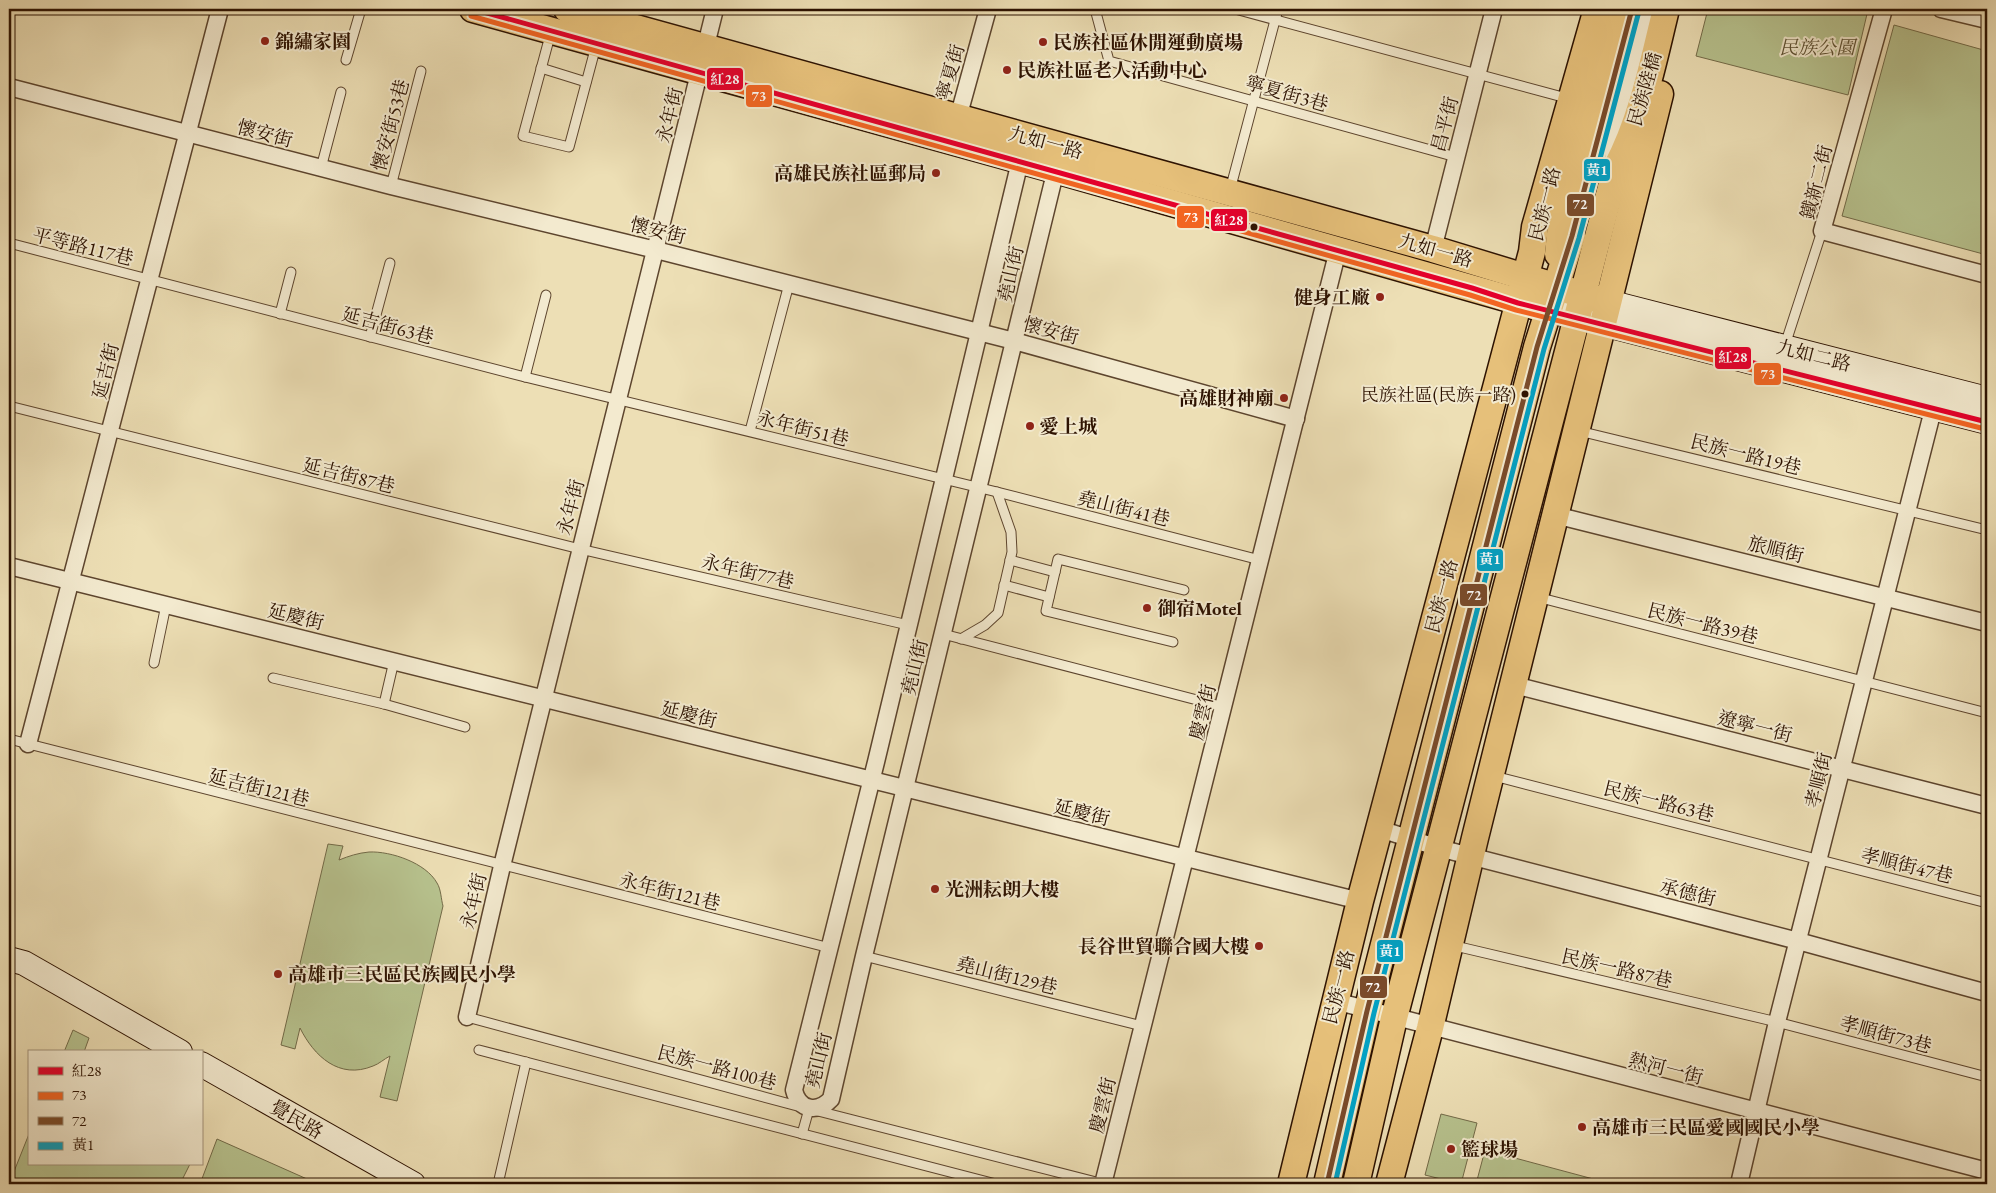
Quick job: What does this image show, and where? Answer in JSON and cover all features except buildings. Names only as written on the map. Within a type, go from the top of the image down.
[{"type":"main road","name":"九如一路","points":[[473,9],[596,43],[703,59],[958,118],[1024,148]]},
{"type":"main road","name":"九如一路","points":[[567,9],[703,59],[1059,158],[1338,250],[1518,303]]},
{"type":"main road","name":"民族一路","points":[[1291,1184],[1360,900],[1525,277],[1535,227],[1597,9]]},
{"type":"main road","name":"民族陸橋","points":[[1551,298],[1615,9]]},
{"type":"main road","name":"民族陸橋","points":[[1593,310],[1597,242],[1616,168],[1630,138],[1650,74],[1666,9]]},
{"type":"main road","points":[[1356,1184],[1394,1018],[1439,848],[1593,310],[1638,187],[1681,9]]},
{"type":"main road","name":"九如一路","points":[[1059,158],[1229,193],[1433,249],[1525,277]]},
{"type":"main road","name":"九如二路","points":[[1525,277],[1551,298],[1593,310]]},
{"type":"main road","name":"民族一路","points":[[1326,1184],[1367,1011],[1551,298]]},
{"type":"main road","name":"九如二路","points":[[1518,303],[1551,298]]},
{"type":"main road","points":[[1389,1184],[1430,1028],[1576,430],[1593,310]]},
{"type":"street","name":"延吉街","points":[[28,744],[220,9]]},
{"type":"street","name":"永年街","points":[[467,1017],[543,698],[716,9]]},
{"type":"street","name":"寧夏街","points":[[958,118],[988,9]]},
{"type":"street","name":"昌平街","points":[[1433,249],[1494,9]]},
{"type":"street","name":"民族陸橋","points":[[1566,235],[1632,9]]},
{"type":"street","name":"民族陸橋","points":[[1616,168],[1620,123],[1650,9]]},
{"type":"street","name":"鐵新二街","points":[[1884,9],[1822,232],[1987,275]]},
{"type":"street","points":[[1941,9],[1984,16]]},
{"type":"street","name":"懷安街","points":[[9,87],[391,186],[656,250],[1014,341],[1296,419]]},
{"type":"street","name":"堯山街","points":[[1024,148],[872,780],[794,1090],[800,1104],[809,1109],[820,1108],[831,1099],[864,956],[1059,158]]},
{"type":"street","name":"慶雲街","points":[[1103,1184],[1338,250]]},
{"type":"street","name":"九如二路","points":[[1593,310],[1785,348],[1936,398],[1987,422]]},
{"type":"street","name":"九如二路","points":[[1593,310],[1936,398],[1987,399]]},
{"type":"street","name":"孝順街","points":[[1739,1184],[1777,1022],[1936,398]]},
{"type":"street","name":"旅順街","points":[[1555,515],[1987,622]]},
{"type":"street","name":"延慶街","points":[[9,566],[1360,900]]},
{"type":"street","name":"遼寧一街","points":[[1514,685],[1987,806]]},
{"type":"street","name":"承德街","points":[[1380,829],[1471,857],[1798,941],[1987,993]]},
{"type":"street","points":[[9,959],[24,963],[176,1050]]},
{"type":"street","name":"熱河一街","points":[[1335,1002],[1987,1171]]},
{"type":"street","name":"覺民路","points":[[202,1065],[399,1182]]},
{"type":"lane","points":[[346,60],[361,9]]},
{"type":"lane","name":"寧夏街3巷","points":[[1095,9],[1109,61],[1456,157]]},
{"type":"lane","points":[[1235,9],[1571,100]]},
{"type":"lane","points":[[1229,193],[1278,9]]},
{"type":"lane","points":[[551,30],[524,136],[569,147],[596,43]]},
{"type":"lane","points":[[541,68],[586,82]]},
{"type":"lane","name":"懷安街53巷","points":[[391,186],[421,72]]},
{"type":"lane","points":[[321,168],[341,92]]},
{"type":"lane","points":[[1785,348],[1822,232]]},
{"type":"lane","name":"平等路117巷","points":[[9,243],[149,279]]},
{"type":"lane","points":[[370,337],[390,263]]},
{"type":"lane","points":[[280,314],[291,272]]},
{"type":"lane","name":"延吉街63巷","points":[[149,279],[619,400]]},
{"type":"lane","points":[[750,432],[789,284]]},
{"type":"lane","points":[[525,377],[546,295]]},
{"type":"lane","name":"永年街51巷","points":[[619,400],[979,488]]},
{"type":"lane","name":"延吉街87巷","points":[[9,406],[580,549]]},
{"type":"lane","name":"民族一路19巷","points":[[1576,430],[1987,530]]},
{"type":"lane","name":"堯山街41巷","points":[[979,488],[1260,560]]},
{"type":"lane","points":[[961,639],[984,625],[998,613],[1010,560],[1011,532],[997,492]]},
{"type":"lane","name":"永年街77巷","points":[[580,549],[908,625]]},
{"type":"lane","points":[[1173,642],[1046,611],[1049,596],[1058,559],[1184,590]]},
{"type":"lane","points":[[1010,560],[1055,572]]},
{"type":"lane","points":[[1004,585],[1049,596]]},
{"type":"lane","name":"民族一路39巷","points":[[1535,596],[1987,713]]},
{"type":"lane","points":[[154,663],[166,605]]},
{"type":"lane","points":[[943,634],[1224,707]]},
{"type":"lane","points":[[384,704],[394,661]]},
{"type":"lane","points":[[273,678],[384,704],[465,727]]},
{"type":"lane","name":"延吉街121巷","points":[[9,739],[502,866]]},
{"type":"lane","name":"民族一路63巷","points":[[1491,775],[1819,859]]},
{"type":"lane","name":"孝順街47巷","points":[[1819,859],[1987,903]]},
{"type":"lane","name":"永年街121巷","points":[[502,866],[830,948]]},
{"type":"lane","name":"民族一路87巷","points":[[1450,945],[1777,1022]]},
{"type":"lane","name":"堯山街129巷","points":[[864,956],[1142,1026]]},
{"type":"lane","name":"民族一路100巷","points":[[467,1017],[809,1109],[1103,1184]]},
{"type":"lane","name":"孝順街73巷","points":[[1777,1022],[1987,1077]]},
{"type":"lane","points":[[479,1050],[996,1184]]},
{"type":"lane","points":[[498,1184],[526,1062]]},
{"type":"lane","points":[[802,1134],[809,1109]]},
{"type":"green space","name":"民族公園","points":[[1708,9],[1865,9],[1867,14],[1848,95],[1696,56]]},
{"type":"green space","points":[[1894,25],[1987,51],[1987,255],[1842,216]]},
{"type":"green space","points":[[328,844],[343,846],[339,860],[369,852],[397,856],[425,870],[432,876],[439,888],[443,906],[397,1101],[380,1097],[390,1056],[375,1065],[361,1070],[339,1068],[320,1056],[300,1028],[295,1049],[281,1045]]},
{"type":"green space","points":[[73,1030],[89,1038],[85,1050],[65,1050]]},
{"type":"green space","name":"籃球場","points":[[1441,1114],[1477,1123],[1461,1184],[1425,1175]]},
{"type":"green space","points":[[28,1136],[28,1166],[189,1166],[180,1184],[9,1184]]},
{"type":"green space","points":[[217,1139],[307,1179],[305,1184],[200,1184]]},
{"type":"green space","name":"籃球場","points":[[1485,1150],[1612,1184],[1476,1184]]},
{"type":"transit line","name":"紅28","points":[[473,9],[1472,288],[1518,303],[1987,422]]},
{"type":"transit line","name":"72","points":[[1327,1184],[1367,1011],[1537,347],[1572,236],[1632,9]]},
{"type":"transit line","name":"黃1","points":[[1335,1184],[1374,1013],[1544,349],[1579,238],[1639,11]]},
{"type":"transit line","name":"73","points":[[471,16],[1470,295],[1516,310],[1985,429]]},
{"type":"place","name":"錦繡家園","points":[[265,41]]},
{"type":"place","name":"民族社區休閒運動廣場","points":[[1043,42]]},
{"type":"place","name":"民族社區老人活動中心","points":[[1007,70]]},
{"type":"place","name":"高雄民族社區郵局","points":[[936,173]]},
{"type":"place","name":"健身工廠","points":[[1380,297]]},
{"type":"place","name":"民族社區(民族一路)","points":[[1525,394]]},
{"type":"place","name":"高雄財神廟","points":[[1284,398]]},
{"type":"place","name":"愛上城","points":[[1030,426]]},
{"type":"place","name":"御宿Motel","points":[[1147,608]]},
{"type":"place","name":"光洲耘朗大樓","points":[[935,889]]},
{"type":"place","name":"長谷世貿聯合國大樓","points":[[1259,946]]},
{"type":"place","name":"高雄市三民區民族國民小學","points":[[278,974]]},
{"type":"place","name":"高雄市三民區愛國國民小學","points":[[1582,1127]]},
{"type":"place","name":"籃球場","points":[[1451,1149]]}]
